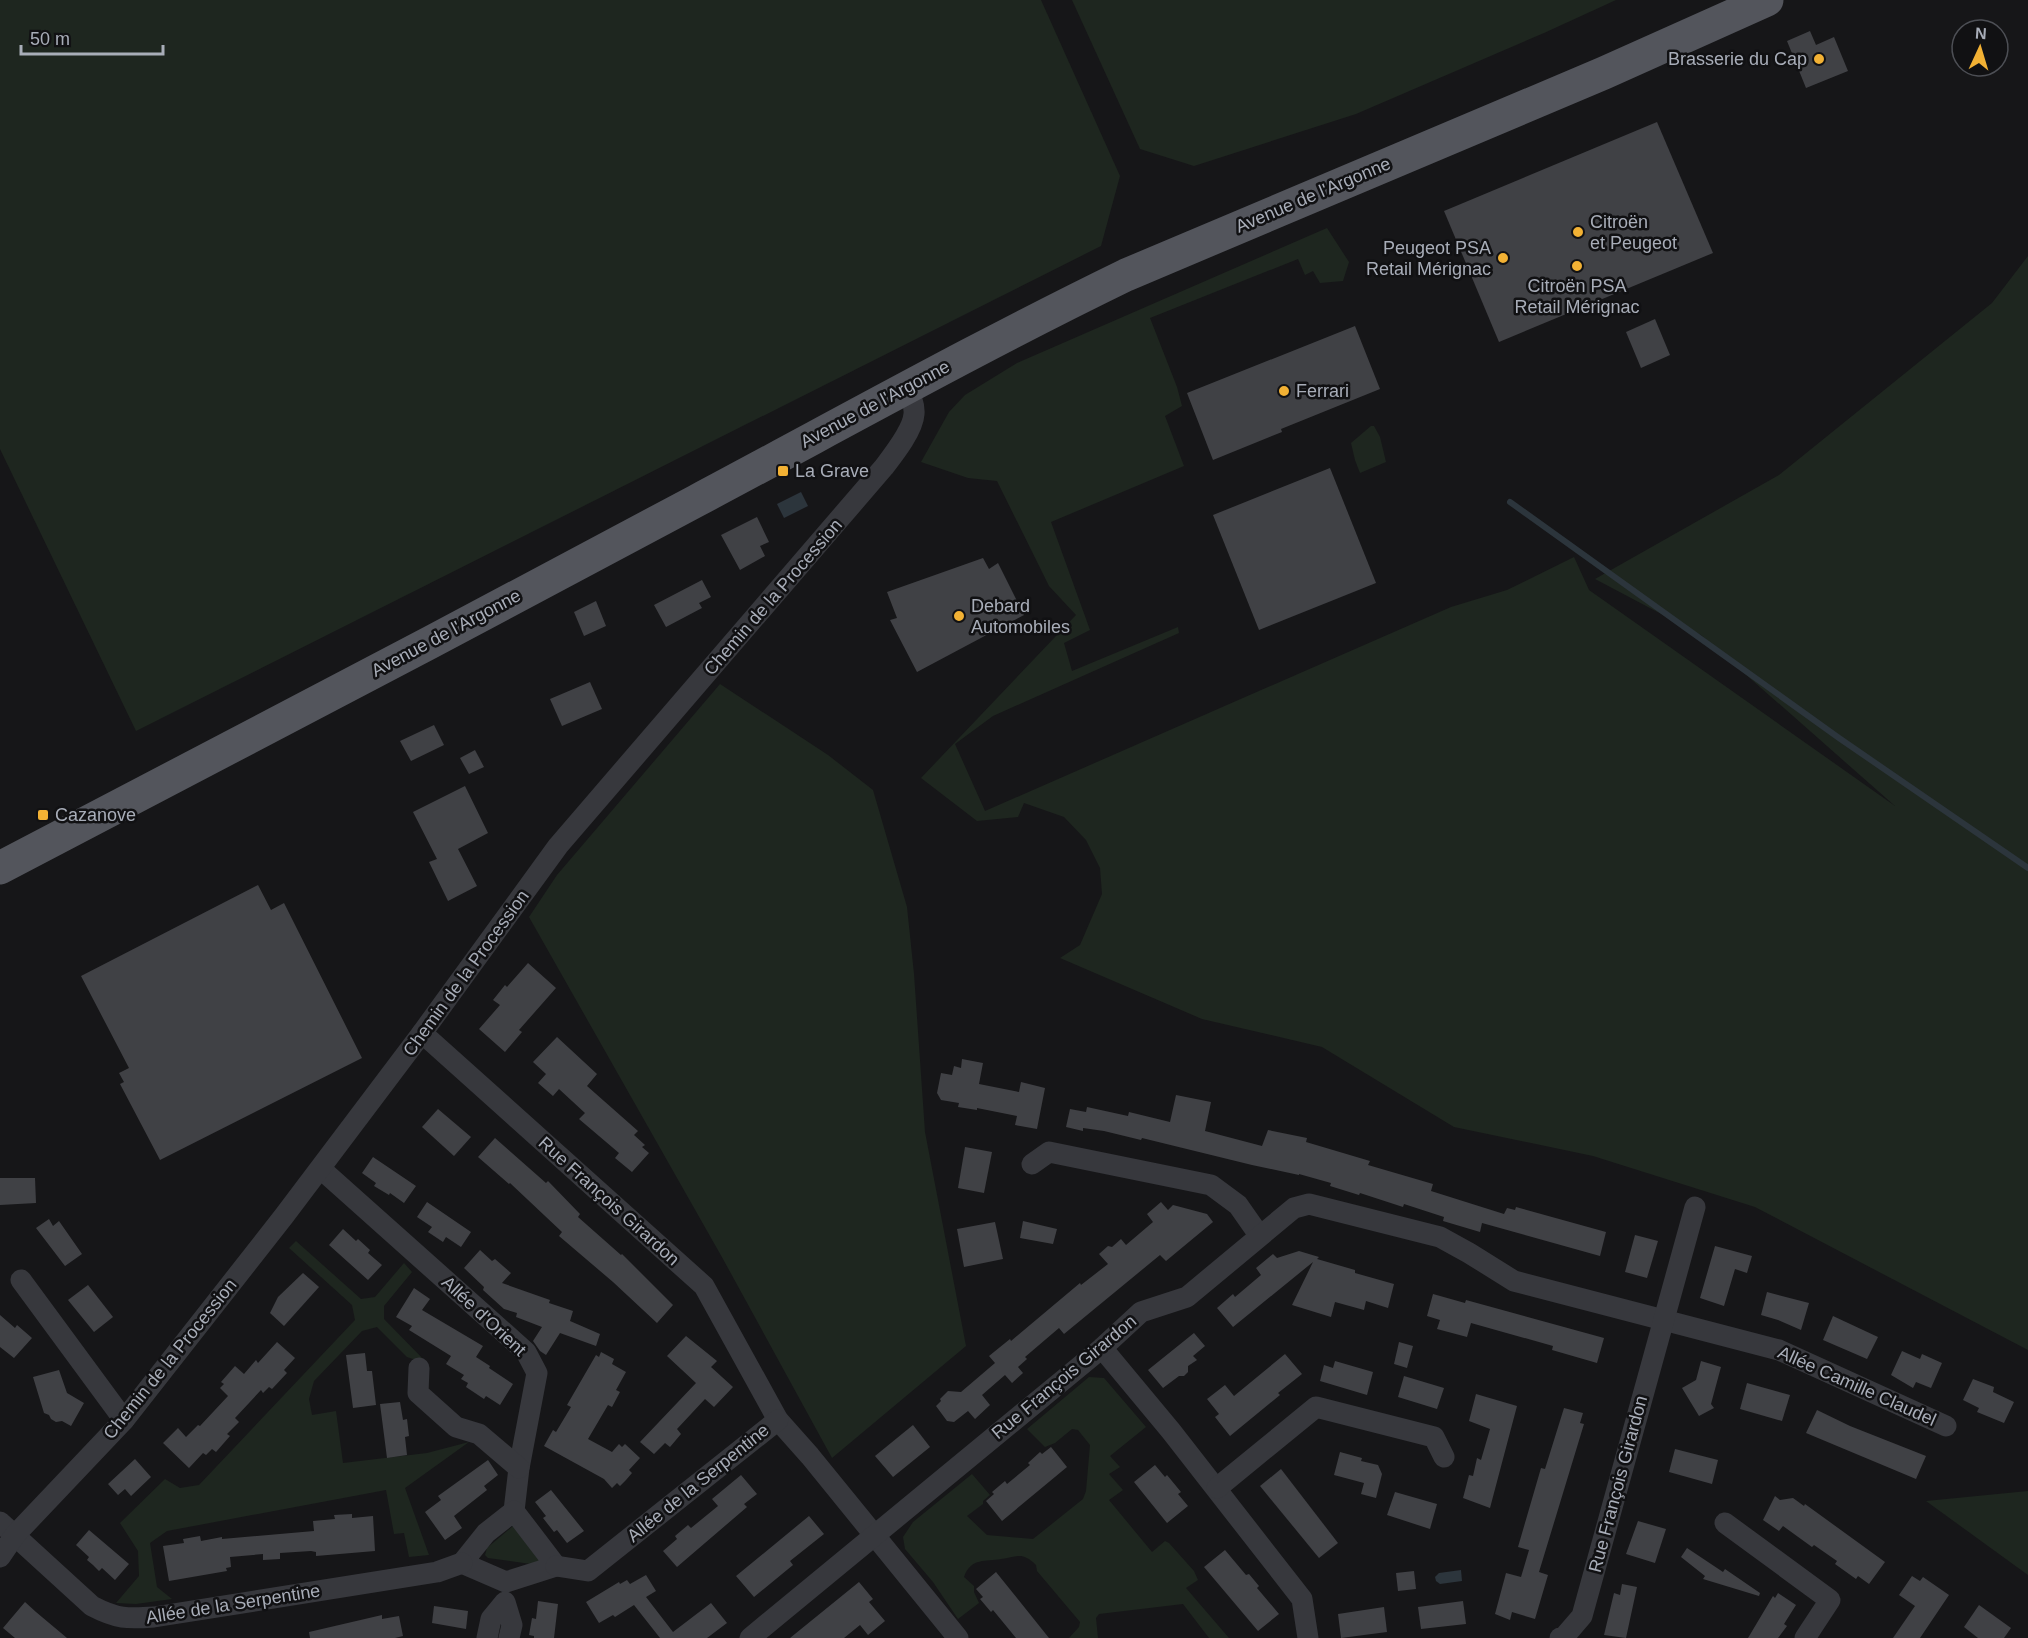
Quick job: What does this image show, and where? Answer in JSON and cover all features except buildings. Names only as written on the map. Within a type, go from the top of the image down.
[{"type":"main road","name":"Avenue de l'Argonne","points":[[0,868],[698,500],[906,387],[1126,275],[1604,73],[1768,1]]},
{"type":"street","name":"Chemin de la Procession","points":[[0,1557],[7,1528],[124,1420],[321,1169],[558,846],[885,467],[910,427],[914,414],[913,401],[906,387]]},
{"type":"street","name":"Rue François Girardon","points":[[422,1033],[704,1286],[778,1420],[958,1638]]},
{"type":"street","points":[[1032,1164],[1049,1152],[1211,1185],[1238,1205],[1259,1235]]},
{"type":"street","name":"Allée d'Orient","points":[[321,1169],[526,1352],[537,1373],[519,1468],[514,1511]]},
{"type":"street","name":"Rue François Girardon","points":[[874,1536],[1102,1348],[1141,1312],[1187,1297],[1294,1208],[1309,1204],[1440,1238],[1469,1252],[1514,1281],[1663,1321]]},
{"type":"street","name":"Rue François Girardon","points":[[1560,1638],[1563,1638],[1582,1616],[1695,1207]]},
{"type":"street","points":[[21,1280],[124,1420]]},
{"type":"street","name":"Allée Camille Claudel","points":[[1663,1321],[1779,1350],[1946,1425]]},
{"type":"street","points":[[1102,1348],[1217,1488],[1302,1599],[1308,1638]]},
{"type":"street","points":[[418,1368],[418,1393],[456,1427],[479,1434],[519,1468]]},
{"type":"street","points":[[1217,1488],[1316,1407],[1434,1437],[1444,1457]]},
{"type":"street","name":"Allée de la Serpentine","points":[[556,1566],[588,1571],[778,1420]]},
{"type":"street","points":[[487,1638],[491,1619],[505,1592],[556,1566],[514,1511],[486,1533],[462,1563],[505,1592],[512,1625],[509,1638]]},
{"type":"street","points":[[1725,1523],[1830,1600],[1805,1638]]},
{"type":"street","name":"Allée de la Serpentine","points":[[7,1528],[92,1606],[110,1616],[128,1619],[154,1617],[437,1572],[462,1563]]},
{"type":"street","points":[[750,1638],[874,1536]]},
{"type":"shaded area","points":[[0,0],[1041,0],[1120,176],[1101,246],[136,731],[0,449]]},
{"type":"shaded area","points":[[1072,0],[1616,0],[1356,114],[1194,166],[1140,149]]},
{"type":"shaded area","points":[[1327,228],[1349,262],[1343,281],[1320,283],[1313,271],[1305,275],[1298,259],[1150,318],[1182,406],[1165,416],[1184,466],[1051,522],[1090,630],[1064,643],[1072,671],[1178,627],[1179,633],[993,716],[955,744],[985,811],[1451,607],[1507,590],[1574,557],[1589,590],[1895,806],[1701,635],[1595,579],[1779,475],[1992,303],[2028,256],[2028,1350],[1755,1207],[1593,1156],[1454,1127],[1322,1047],[1202,1019],[1060,958],[1080,945],[1102,894],[1100,868],[1086,840],[1064,817],[1024,803],[1018,817],[977,821],[921,778],[1076,615],[1049,586],[997,481],[968,478],[921,462],[949,412],[965,395],[1017,363]]},
{"type":"shaded area","points":[[1374,426],[1380,437],[1386,462],[1360,473],[1351,443]]},
{"type":"shaded area","points":[[801,492],[808,506],[784,518],[777,504]]},
{"type":"shaded area","points":[[720,684],[828,755],[873,790],[907,907],[925,1132],[966,1346],[832,1458],[723,1259],[529,917],[557,875]]},
{"type":"shaded area","points":[[296,1241],[361,1299],[375,1297],[404,1263],[412,1272],[384,1306],[384,1319],[428,1364],[407,1357],[377,1327],[362,1331],[314,1381],[309,1399],[312,1415],[336,1411],[343,1463],[427,1453],[469,1442],[405,1488],[429,1555],[409,1557],[404,1533],[394,1534],[386,1490],[167,1531],[150,1543],[157,1587],[172,1599],[136,1604],[116,1603],[139,1576],[138,1551],[120,1523],[165,1479],[180,1488],[199,1485],[355,1320],[352,1305],[289,1248]]},
{"type":"shaded area","points":[[1089,1377],[1104,1378],[1146,1427],[1110,1456],[1120,1467],[1109,1474],[1123,1490],[1109,1500],[1152,1552],[1165,1541],[1194,1571],[1198,1580],[1186,1588],[1229,1638],[1209,1638],[1183,1604],[1099,1614],[1096,1618],[1098,1638],[1069,1638],[1079,1627],[1080,1622],[1037,1571],[1036,1565],[1023,1556],[980,1562],[971,1566],[964,1577],[974,1586],[979,1603],[958,1619],[933,1582],[905,1549],[903,1537],[913,1522],[972,1474],[990,1495],[983,1501],[983,1504],[967,1516],[987,1535],[1033,1539],[1083,1499],[1086,1491],[1090,1445],[1078,1430],[1072,1429],[1055,1443],[1045,1447],[1027,1429]]},
{"type":"shaded area","points":[[2028,1491],[2028,1575],[1926,1501]]},
{"type":"shaded area","points":[[513,1526],[540,1561],[538,1565],[488,1558],[485,1555],[487,1548]]},
{"type":"shaded area","points":[[1461,1570],[1462,1581],[1440,1584],[1436,1581],[1435,1577],[1439,1573]]},
{"type":"waterway","points":[[1510,502],[1839,738],[2028,868]]},
{"type":"place","name":"Brasserie du Cap","points":[[1819,59]]},
{"type":"place","name":"Citroën et Peugeot","points":[[1578,232]]},
{"type":"place","name":"Peugeot PSA Retail Mérignac","points":[[1503,258]]},
{"type":"place","name":"Citroën PSA Retail Mérignac","points":[[1577,266]]},
{"type":"place","name":"Ferrari","points":[[1284,391]]},
{"type":"place","name":"La Grave","points":[[783,471]]},
{"type":"place","name":"Debard Automobiles","points":[[959,616]]},
{"type":"place","name":"Cazanove","points":[[43,815]]}]
